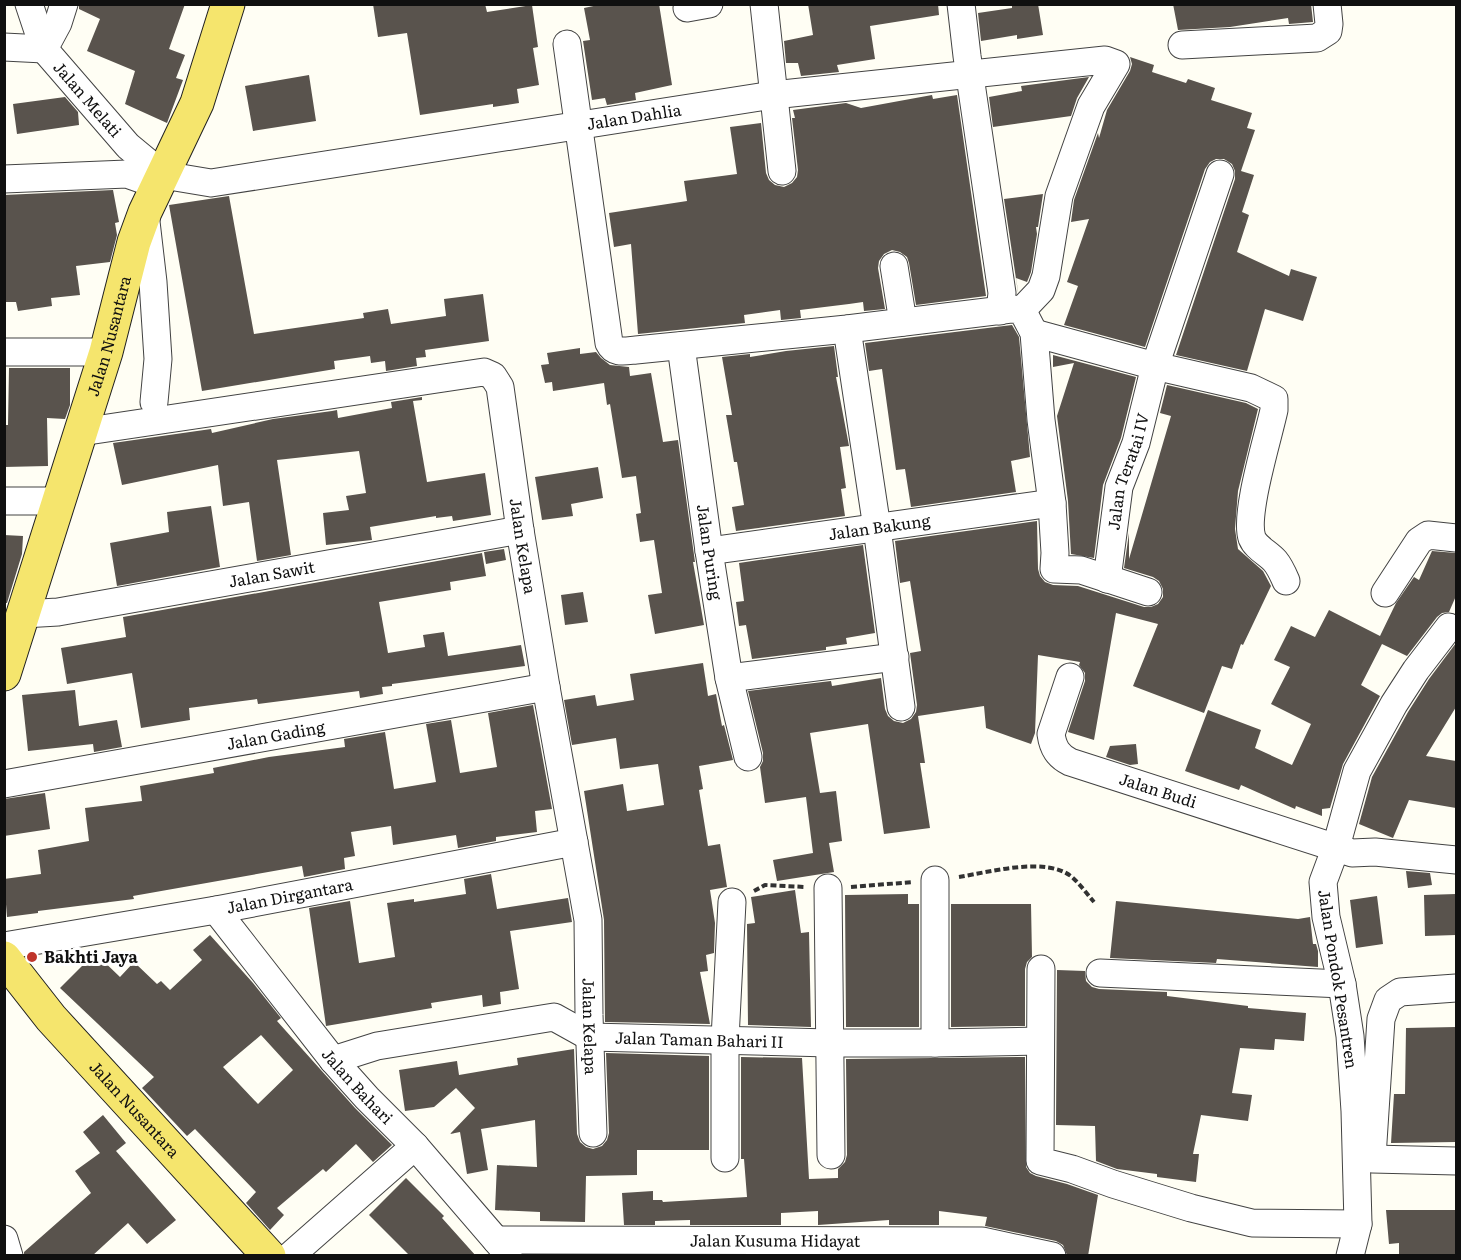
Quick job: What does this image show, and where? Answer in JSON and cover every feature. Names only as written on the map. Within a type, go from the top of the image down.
[{"type":"main road","name":"Jalan Nusantara","points":[[4,674],[106,352],[134,242],[155,191],[197,103],[228,4]]},
{"type":"main road","name":"Jalan Nusantara","points":[[10,975],[269,1256]]},
{"type":"street","points":[[29,4],[44,49]]},
{"type":"street","points":[[44,49],[58,23],[64,4]]},
{"type":"street","points":[[764,4],[782,171]]},
{"type":"street","points":[[961,4],[969,74],[1002,293],[1018,318],[1041,420],[1052,503],[1054,569],[1081,570],[1148,592]]},
{"type":"street","points":[[1182,45],[1317,38],[1328,31],[1327,4]]},
{"type":"street","points":[[567,44],[607,335],[611,348],[616,351],[681,346],[903,322],[1018,318],[1155,366],[1251,388],[1274,399],[1274,410],[1252,502],[1250,522],[1252,538],[1275,560],[1286,581]]},
{"type":"street","name":"Jalan Melati","points":[[4,48],[44,49],[128,146],[155,191]]},
{"type":"street","name":"Jalan Dahlia","points":[[4,179],[127,174],[155,191],[773,95],[1106,60],[1116,64],[1091,106],[1059,195],[1046,276],[1041,290],[1018,318]]},
{"type":"street","name":"Jalan Teratai IV","points":[[1107,579],[1119,487],[1136,443],[1155,366],[1220,174]]},
{"type":"street","points":[[154,402],[158,359],[155,319],[155,191]]},
{"type":"street","points":[[894,266],[903,322]]},
{"type":"street","points":[[116,313],[155,319]]},
{"type":"street","points":[[847,329],[878,528],[901,706]]},
{"type":"street","name":"Jalan Puring","points":[[681,346],[729,678],[748,757]]},
{"type":"street","points":[[4,352],[106,352]]},
{"type":"street","name":"Jalan Kelapa","points":[[81,432],[484,372],[494,376],[500,387],[520,530],[588,920],[593,1133]]},
{"type":"street","points":[[4,501],[59,501]]},
{"type":"street","name":"Jalan Bakung","points":[[709,551],[1052,503]]},
{"type":"street","name":"Jalan Sawit","points":[[23,614],[58,612],[520,530]]},
{"type":"street","points":[[1385,593],[1419,541],[1428,535],[1456,538]]},
{"type":"street","name":"Jalan Pondok Pesantren","points":[[1350,1256],[1358,1224],[1355,1111],[1350,1036],[1342,984],[1326,917],[1323,882],[1336,847],[1357,771],[1394,704],[1416,670],[1449,627]]},
{"type":"street","points":[[729,678],[895,657]]},
{"type":"street","name":"Jalan Budi","points":[[1070,677],[1051,734],[1059,757],[1336,847]]},
{"type":"street","name":"Jalan Gading","points":[[4,784],[546,687]]},
{"type":"street","name":"Jalan Dirgantara","points":[[4,946],[216,910],[574,842]]},
{"type":"street","points":[[1336,847],[1352,853],[1375,852],[1456,860]]},
{"type":"street","points":[[935,1043],[936,880]]},
{"type":"street","points":[[828,888],[831,1155]]},
{"type":"street","points":[[724,1158],[725,1039],[732,902]]},
{"type":"street","name":"Jalan Bahari","points":[[216,910],[333,1060],[415,1146],[503,1248]]},
{"type":"street","points":[[1041,969],[1040,1161],[1072,1169],[1191,1208],[1252,1223],[1358,1224]]},
{"type":"street","points":[[1100,973],[1342,984]]},
{"type":"street","points":[[1366,1256],[1381,1019],[1388,1000],[1400,992],[1456,988]]},
{"type":"street","name":"Jalan Taman Bahari II","points":[[333,1060],[377,1046],[554,1017],[590,1036],[829,1043],[1041,1041]]},
{"type":"street","points":[[367,1098],[377,1046]]},
{"type":"street","points":[[290,1256],[415,1146]]},
{"type":"street","points":[[1372,1159],[1456,1161]]},
{"type":"street","points":[[4,1239],[9,1256]]},
{"type":"street","name":"Jalan Kusuma Hidayat","points":[[503,1248],[980,1248],[1052,1256]]},
{"type":"building","points":[[79,4],[185,4],[169,49],[185,55],[176,78],[183,80],[167,123],[125,104],[135,71],[87,51],[100,19],[79,9]]},
{"type":"building","points":[[373,4],[485,4],[487,12],[532,5],[538,47],[533,48],[539,85],[517,89],[519,103],[493,107],[493,104],[420,115],[407,33],[378,37]]},
{"type":"building","points":[[603,4],[659,4],[672,85],[635,93],[636,100],[607,105],[605,98],[592,100],[583,41],[590,40],[584,8]]},
{"type":"building","points":[[808,4],[938,4],[939,15],[870,26],[875,59],[837,65],[839,72],[801,76],[798,63],[786,63],[784,41],[813,35]]},
{"type":"building","points":[[1012,4],[1038,4],[1043,35],[1017,39],[1017,35],[981,41],[978,13],[1012,8]]},
{"type":"building","points":[[1173,4],[1311,4],[1313,22],[1289,24],[1288,18],[1230,27],[1178,30]]},
{"type":"building","points":[[1130,57],[1154,65],[1152,72],[1186,83],[1188,79],[1215,88],[1211,100],[1252,113],[1247,128],[1255,130],[1241,171],[1254,175],[1242,212],[1249,215],[1237,252],[1289,276],[1291,269],[1317,277],[1303,321],[1265,309],[1247,371],[1176,355],[1235,179],[1232,164],[1224,159],[1210,162],[1205,169],[1145,347],[1064,325],[1078,286],[1067,282],[1089,219],[1071,222],[1074,200],[1098,133],[1099,138],[1107,110],[1130,71],[1132,64]]},
{"type":"building","points":[[309,75],[316,121],[253,131],[245,86]]},
{"type":"building","points":[[1089,77],[1077,98],[1071,116],[993,127],[989,97],[1022,91],[1021,86]]},
{"type":"building","points":[[932,95],[933,99],[957,95],[986,296],[916,305],[907,257],[892,250],[884,254],[879,261],[878,268],[885,309],[864,311],[863,302],[800,310],[801,318],[781,320],[780,310],[744,315],[745,323],[638,334],[631,244],[614,247],[609,213],[687,201],[684,181],[737,174],[730,127],[761,123],[766,173],[775,185],[784,187],[797,177],[798,170],[793,110],[846,103],[861,108]]},
{"type":"building","points":[[65,97],[78,112],[79,125],[17,134],[13,104]]},
{"type":"building","points":[[113,190],[119,222],[115,223],[117,235],[110,262],[76,266],[80,295],[51,298],[52,306],[18,311],[16,302],[4,302],[4,195]]},
{"type":"building","points":[[1043,194],[1038,227],[1036,227],[1031,272],[1027,282],[1016,278],[1018,292],[1004,199]]},
{"type":"building","points":[[229,196],[254,334],[364,318],[363,313],[388,309],[391,324],[446,316],[444,299],[483,294],[489,341],[425,350],[426,357],[416,358],[417,366],[386,371],[385,361],[371,363],[370,356],[334,361],[335,369],[202,391],[169,205]]},
{"type":"building","points":[[1012,325],[1019,337],[1030,457],[1011,461],[1016,492],[911,507],[905,469],[896,470],[882,369],[869,371],[865,343]]},
{"type":"building","points":[[834,346],[838,377],[836,377],[849,446],[840,447],[846,488],[841,489],[845,516],[736,531],[732,507],[744,505],[726,415],[732,415],[722,357],[750,354],[750,357]]},
{"type":"building","points":[[580,348],[580,354],[596,352],[610,365],[629,367],[630,376],[651,373],[663,442],[678,440],[695,562],[693,562],[704,625],[655,634],[648,595],[662,593],[654,540],[640,542],[636,514],[641,513],[636,476],[622,478],[610,404],[607,405],[604,383],[553,391],[552,382],[545,383],[541,365],[549,364],[547,353]]},
{"type":"building","points":[[1053,355],[1136,377],[1121,438],[1103,485],[1094,558],[1071,554],[1068,501],[1057,416],[1074,363],[1053,367]]},
{"type":"building","points":[[9,368],[70,368],[70,405],[65,419],[47,418],[48,466],[4,467],[4,425],[8,425]]},
{"type":"building","points":[[1167,385],[1246,403],[1258,409],[1238,491],[1235,529],[1238,549],[1263,571],[1271,586],[1243,645],[1241,644],[1232,669],[1222,666],[1204,713],[1133,686],[1158,624],[1116,613],[1094,740],[1068,732],[1085,681],[1085,673],[1079,665],[1080,662],[1038,655],[1035,733],[1031,744],[986,728],[984,706],[918,716],[925,763],[920,763],[930,828],[884,834],[868,724],[810,733],[820,793],[836,791],[842,841],[829,843],[834,872],[777,881],[773,860],[813,853],[806,797],[765,803],[760,767],[763,753],[748,691],[831,681],[832,686],[881,678],[888,716],[894,721],[903,723],[911,719],[916,712],[917,705],[910,653],[921,651],[910,581],[900,583],[895,541],[1037,521],[1038,569],[1045,582],[1053,585],[1078,586],[1144,607],[1158,604],[1163,597],[1163,589],[1159,581],[1124,568],[1129,533],[1129,559],[1171,416],[1160,413]]},
{"type":"building","points":[[422,397],[422,400],[413,401],[427,482],[485,473],[491,515],[453,521],[452,516],[436,518],[436,516],[370,527],[372,540],[326,545],[323,513],[349,510],[346,496],[366,493],[359,451],[277,460],[291,555],[257,561],[249,502],[223,506],[218,465],[122,485],[113,443],[211,429],[212,433],[273,419],[337,410],[338,418],[392,408],[391,402]]},
{"type":"building","points":[[598,467],[603,498],[571,504],[573,516],[542,520],[535,477]]},
{"type":"building","points":[[211,506],[220,567],[117,586],[110,543],[169,532],[167,512]]},
{"type":"building","points":[[4,535],[23,536],[22,554],[7,603],[4,603]]},
{"type":"building","points":[[863,545],[875,633],[846,638],[847,644],[826,647],[826,650],[752,659],[746,625],[739,626],[736,602],[744,601],[739,563]]},
{"type":"building","points":[[504,549],[506,560],[486,564],[484,552]]},
{"type":"building","points":[[1432,551],[1456,553],[1456,596],[1449,612],[1437,617],[1407,656],[1382,644],[1361,685],[1380,696],[1343,764],[1330,808],[1322,809],[1322,816],[1296,806],[1295,809],[1241,785],[1239,790],[1185,771],[1208,710],[1261,730],[1255,748],[1292,765],[1311,724],[1271,704],[1290,667],[1274,660],[1291,626],[1315,637],[1329,610],[1380,636],[1396,603],[1414,577],[1419,580]]},
{"type":"building","points":[[482,553],[486,576],[450,582],[451,590],[379,602],[388,653],[425,647],[423,635],[444,632],[448,656],[521,645],[525,666],[392,684],[392,686],[382,687],[383,694],[360,698],[359,691],[258,704],[257,699],[189,708],[190,720],[141,728],[132,673],[67,684],[61,648],[126,637],[123,617]]},
{"type":"building","points":[[583,592],[588,622],[565,625],[561,595]]},
{"type":"building","points":[[1456,643],[1456,707],[1426,756],[1456,761],[1456,808],[1409,800],[1393,838],[1359,824],[1372,777],[1408,712]]},
{"type":"building","points":[[703,663],[708,696],[716,694],[722,726],[724,725],[733,760],[699,766],[703,789],[699,790],[708,846],[720,844],[727,887],[710,890],[715,923],[714,953],[706,955],[708,971],[700,972],[710,1024],[605,1022],[604,920],[584,791],[623,784],[627,811],[664,805],[658,764],[620,769],[616,738],[572,745],[564,700],[595,695],[597,706],[634,700],[630,674]]},
{"type":"building","points":[[75,690],[79,726],[117,720],[122,747],[94,752],[93,744],[28,751],[22,695]]},
{"type":"building","points":[[533,705],[552,809],[535,811],[537,832],[496,837],[496,841],[458,848],[456,835],[393,845],[391,826],[351,832],[355,856],[344,858],[345,869],[304,877],[302,866],[133,896],[134,899],[7,917],[4,879],[41,874],[38,850],[89,841],[85,808],[142,801],[140,786],[214,773],[213,768],[269,757],[345,747],[344,739],[385,732],[394,789],[436,782],[426,724],[451,720],[460,773],[497,767],[488,713]]},
{"type":"building","points":[[1136,744],[1138,764],[1130,765],[1106,757],[1110,746]]},
{"type":"building","points":[[45,793],[50,829],[4,836],[4,799]]},
{"type":"building","points":[[1406,871],[1430,873],[1432,885],[1408,888]]},
{"type":"building","points":[[491,874],[497,909],[568,898],[572,922],[510,931],[519,989],[500,992],[501,1004],[483,1007],[482,995],[431,1003],[432,1008],[326,1026],[309,908],[350,901],[359,963],[395,957],[387,903],[414,899],[414,902],[466,894],[464,879]]},
{"type":"building","points":[[795,890],[801,933],[809,932],[811,1027],[748,1025],[747,924],[755,923],[751,897]]},
{"type":"building","points":[[908,894],[908,904],[919,904],[919,1027],[846,1027],[845,895]]},
{"type":"building","points":[[1456,894],[1456,935],[1425,936],[1424,895]]},
{"type":"building","points":[[1377,896],[1383,944],[1356,948],[1350,900]]},
{"type":"building","points":[[1116,901],[1298,919],[1310,917],[1313,944],[1316,944],[1318,951],[1318,967],[1217,959],[1216,963],[1110,958]]},
{"type":"building","points":[[951,904],[1031,904],[1032,957],[1025,969],[1025,1026],[951,1027]]},
{"type":"building","points":[[210,935],[281,1018],[277,1021],[355,1108],[392,1145],[373,1162],[356,1144],[326,1172],[323,1169],[277,1208],[284,1215],[270,1230],[246,1203],[256,1192],[195,1129],[187,1136],[142,1088],[154,1077],[60,988],[95,953],[120,977],[134,962],[157,984],[161,981],[170,990],[202,960],[193,950]],"holes":[[[261,1035],[293,1070],[258,1104],[223,1067]]]},
{"type":"building","points":[[1057,970],[1085,971],[1086,981],[1092,987],[1099,989],[1167,992],[1167,996],[1248,1006],[1248,1008],[1306,1013],[1304,1041],[1275,1039],[1274,1050],[1240,1048],[1232,1093],[1252,1095],[1248,1121],[1201,1115],[1193,1154],[1199,1154],[1196,1182],[1117,1169],[1096,1161],[1095,1126],[1056,1125]]},
{"type":"building","points":[[1456,1027],[1456,1142],[1391,1143],[1394,1094],[1405,1094],[1406,1028]]},
{"type":"building","points":[[574,1049],[577,1134],[580,1142],[593,1149],[602,1146],[609,1133],[606,1053],[709,1056],[709,1150],[637,1150],[637,1175],[586,1176],[585,1222],[540,1221],[540,1212],[495,1210],[497,1165],[537,1167],[535,1120],[481,1129],[488,1170],[467,1174],[460,1132],[450,1134],[475,1108],[456,1088],[434,1107],[405,1111],[399,1070],[457,1061],[459,1075],[518,1065],[517,1058]]},
{"type":"building","points":[[741,1057],[802,1058],[809,1179],[838,1178],[838,1169],[845,1162],[847,1155],[846,1059],[1025,1057],[1026,1167],[1036,1176],[1098,1195],[1088,1256],[1067,1255],[1063,1245],[1056,1241],[985,1226],[987,1217],[939,1211],[939,1225],[889,1225],[889,1220],[818,1225],[818,1211],[781,1213],[781,1225],[690,1225],[690,1220],[655,1221],[655,1225],[624,1225],[622,1193],[653,1191],[653,1200],[663,1202],[747,1197],[744,1159],[741,1159]]},
{"type":"building","points":[[103,1115],[126,1143],[116,1151],[176,1220],[147,1244],[128,1223],[92,1256],[24,1256],[24,1252],[91,1193],[75,1171],[100,1153],[83,1132]]},
{"type":"building","points":[[406,1178],[444,1216],[442,1218],[476,1256],[410,1256],[369,1215]]},
{"type":"building","points":[[1386,1210],[1456,1210],[1456,1256],[1399,1256],[1399,1243],[1389,1244]]},
{"type":"place","name":"Bakhti Jaya","points":[[32,957]]}]
